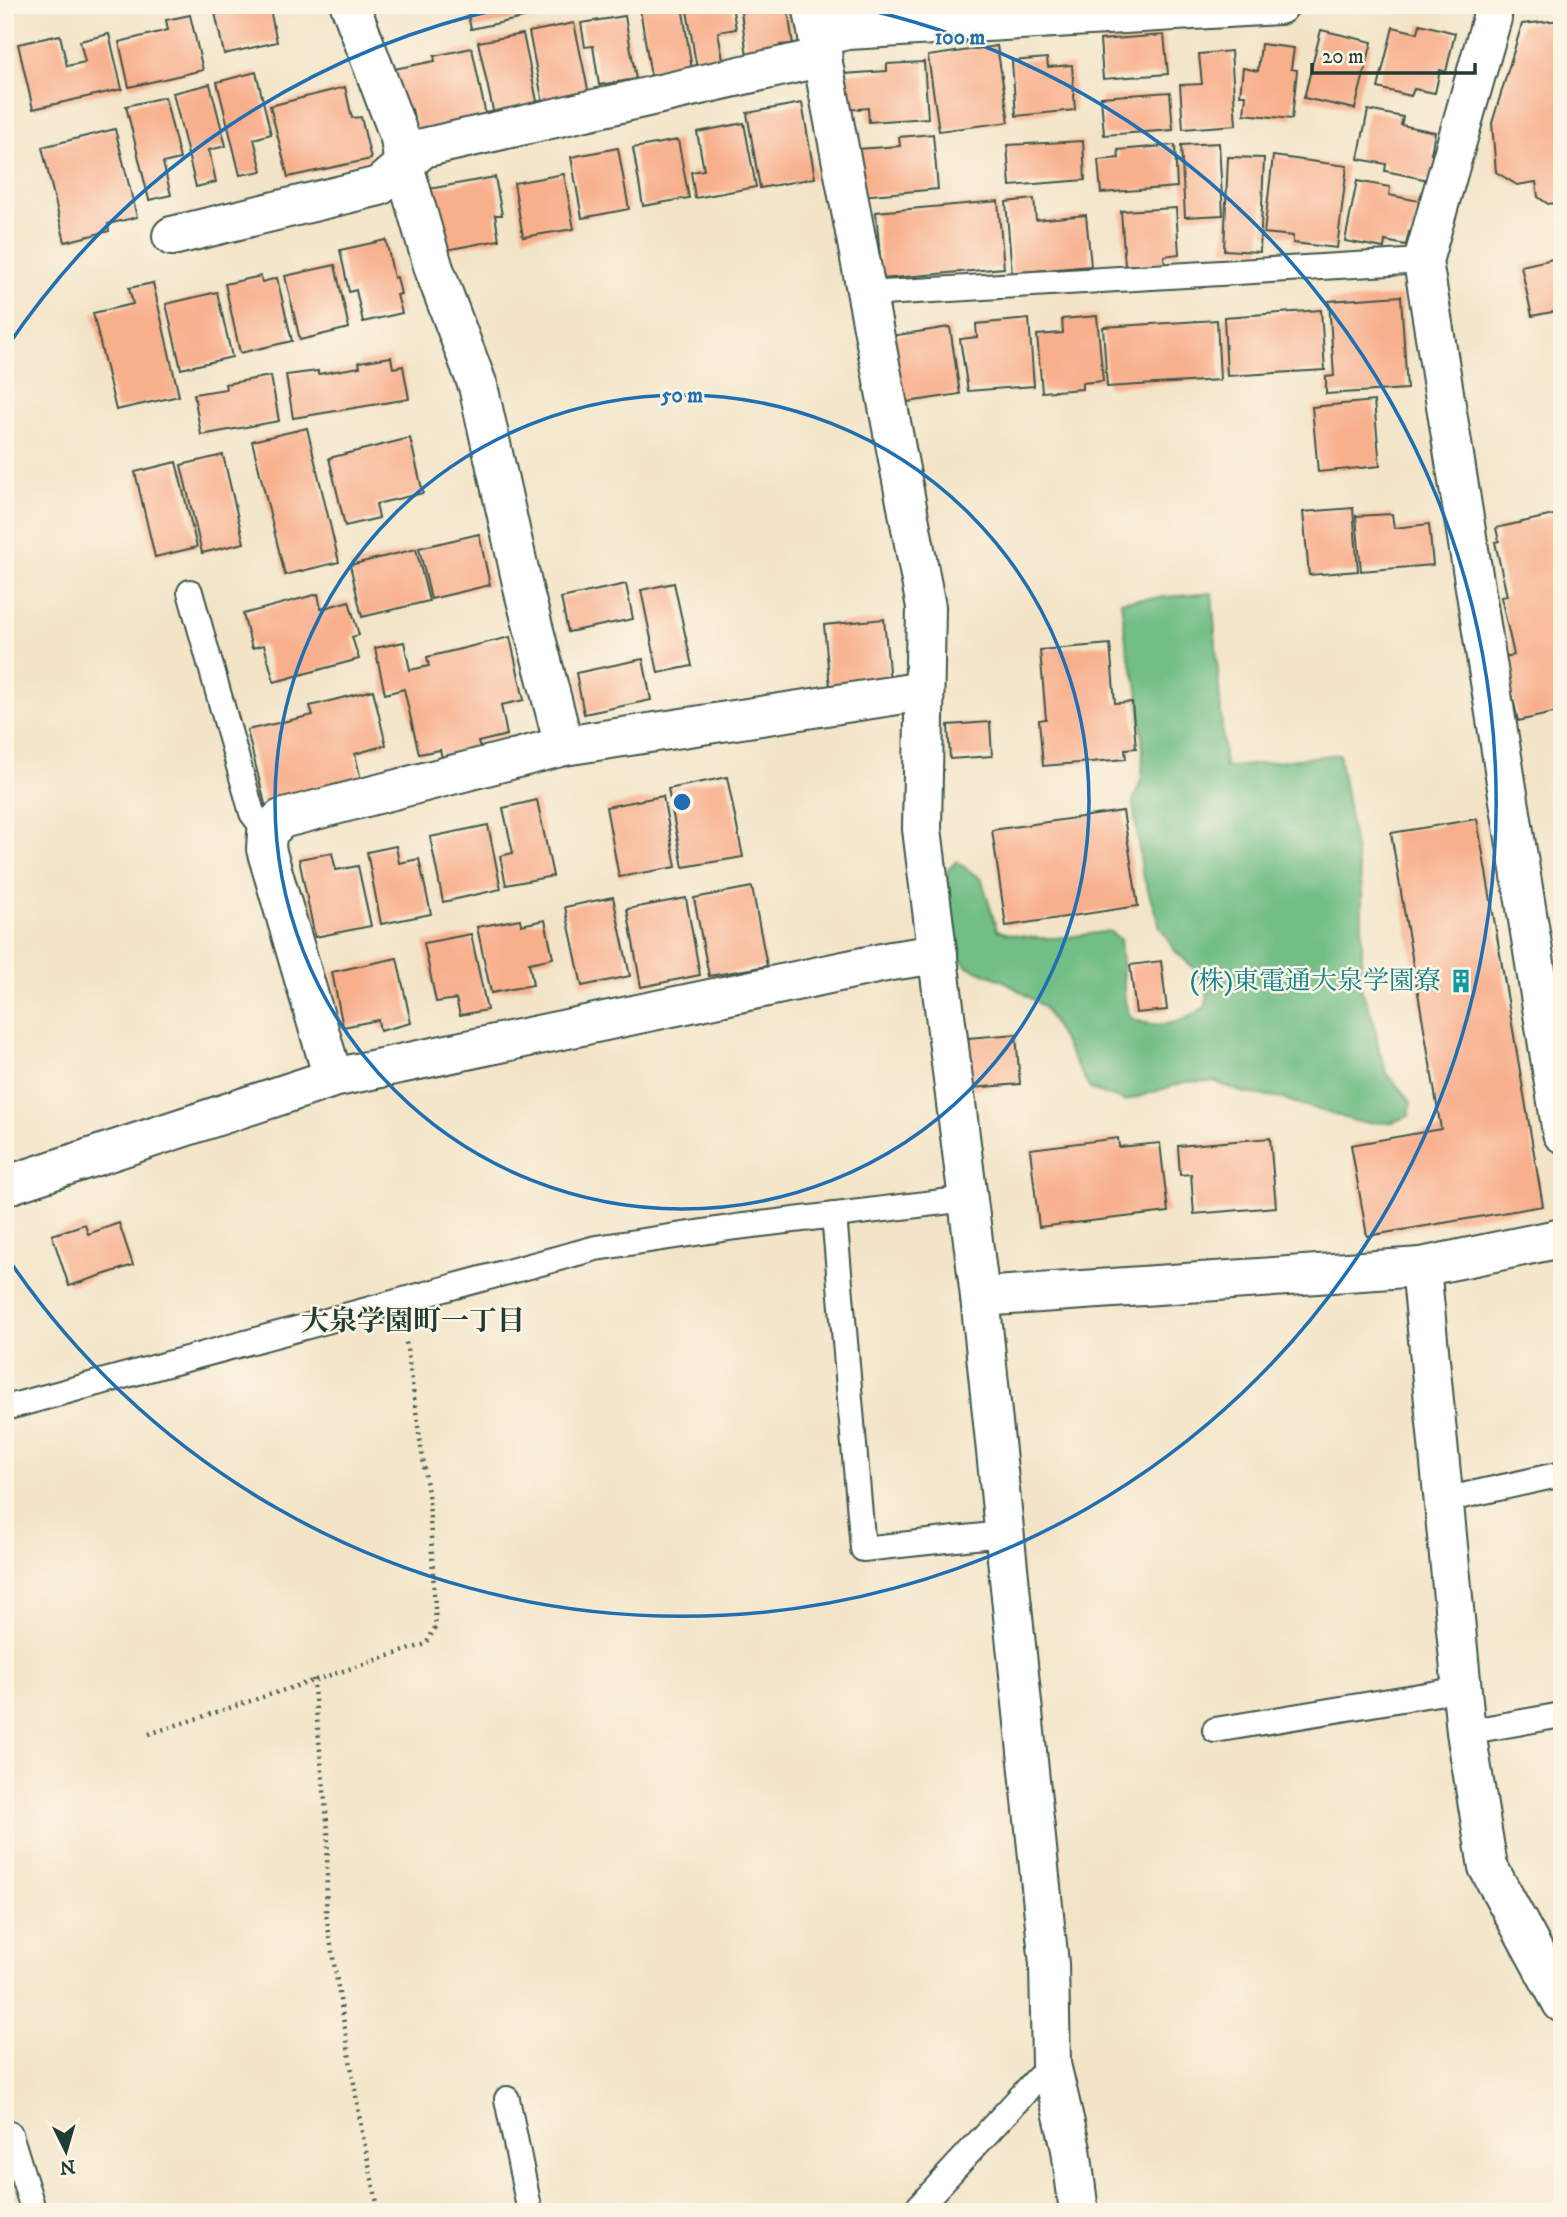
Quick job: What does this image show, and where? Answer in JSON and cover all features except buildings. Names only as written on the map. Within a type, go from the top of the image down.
[{"type":"street","points":[[350,5],[400,138],[404,166],[434,269],[478,387],[524,592],[564,746]]},
{"type":"street","points":[[172,236],[379,186],[423,148],[817,33],[1279,5]]},
{"type":"street","points":[[1492,5],[1492,18],[1423,261],[1562,1133]]},
{"type":"street","points":[[817,33],[926,607],[922,829],[980,1297],[1002,1534],[1048,1964],[1051,2064],[1071,2149],[1079,2212]]},
{"type":"street","points":[[333,1078],[266,849],[267,833],[281,819],[564,746],[924,691]]},
{"type":"street","points":[[5,1186],[333,1078],[891,961],[938,954]]},
{"type":"street","points":[[980,1297],[1420,1267],[1562,1238]]},
{"type":"street","points":[[1420,1267],[1466,1731],[1488,1867],[1562,2003]]},
{"type":"lane","points":[[866,294],[1423,261]]},
{"type":"lane","points":[[190,592],[252,813],[267,833]]},
{"type":"lane","points":[[5,1408],[597,1248],[967,1199]]},
{"type":"lane","points":[[834,1215],[863,1549],[1002,1534]]},
{"type":"lane","points":[[1444,1500],[1562,1474]]},
{"type":"lane","points":[[1215,1730],[1462,1689]]},
{"type":"lane","points":[[1466,1731],[1562,1715]]},
{"type":"lane","points":[[915,2212],[1051,2064]]},
{"type":"lane","points":[[507,2099],[530,2212]]},
{"type":"lane","points":[[5,2135],[10,2134],[34,2212]]},
{"type":"path","points":[[149,1734],[426,1644],[436,1626],[429,1501],[400,1302]]},
{"type":"path","points":[[313,1679],[328,1832],[326,1915],[362,2132],[379,2212]]},
{"type":"green space","points":[[1212,593],[1225,768],[1339,754],[1362,889],[1362,956],[1358,981],[1374,1021],[1379,1051],[1388,1075],[1411,1102],[1409,1116],[1390,1123],[1359,1122],[1276,1097],[1243,1093],[1213,1081],[1185,1082],[1125,1101],[1090,1089],[1044,1007],[1004,981],[966,966],[955,949],[943,902],[948,870],[956,861],[982,880],[997,930],[1039,938],[1109,931],[1120,939],[1125,1002],[1131,1018],[1151,1024],[1170,1023],[1189,1017],[1206,1006],[1207,992],[1194,968],[1176,952],[1160,927],[1142,872],[1133,802],[1142,776],[1143,751],[1138,688],[1127,650],[1121,601]]},
{"type":"place","name":"(株)東電通大泉学園寮","points":[[1461,981]]},
{"type":"district","name":"大泉学園町一丁目","points":[[413,1321]]}]
